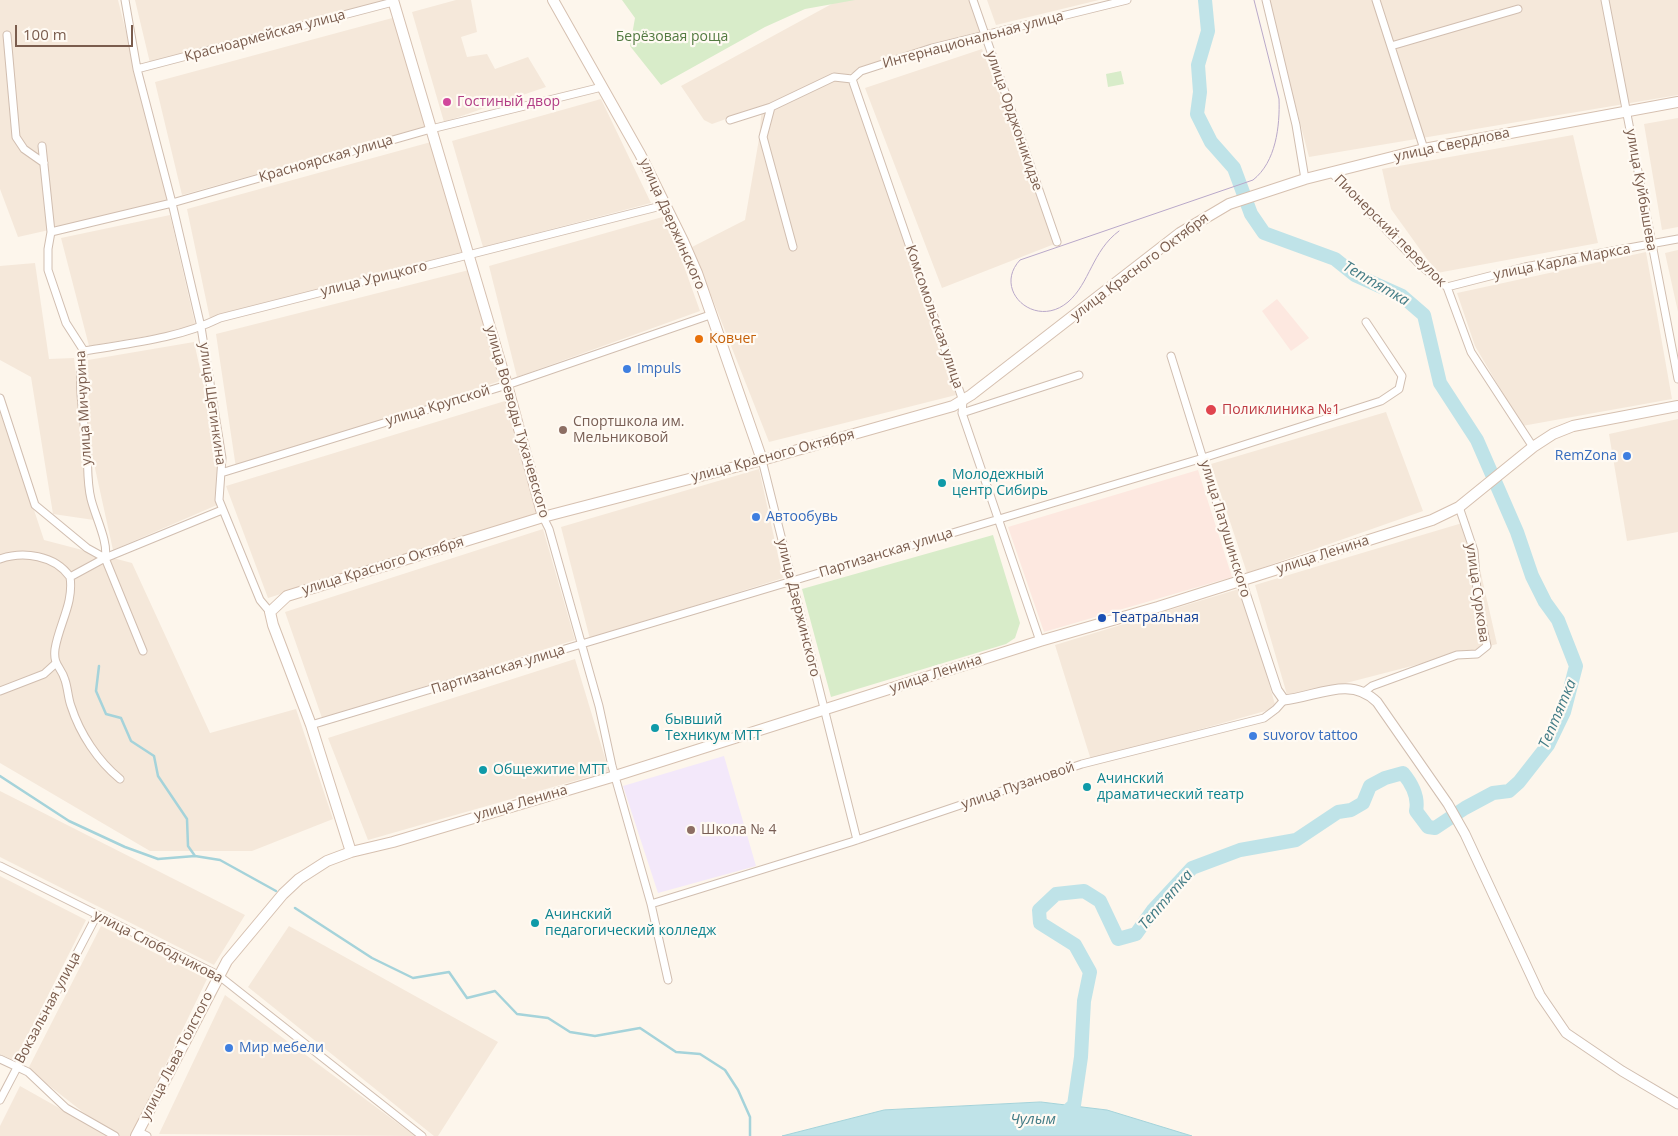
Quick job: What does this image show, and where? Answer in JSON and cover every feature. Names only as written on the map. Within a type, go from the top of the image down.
[{"type":"main road","name":"улица Дзержинского","points":[[553,0],[640,154],[697,273],[710,315],[762,460]]},
{"type":"main road","name":"улица Воеводы Тухачевского","points":[[393,1],[507,385],[543,517]]},
{"type":"main road","name":"улица Свердлова","points":[[1229,204],[1305,178],[1424,149],[1678,102]]},
{"type":"main road","name":"улица Красного Октября","points":[[270,612],[287,596],[543,517],[762,460],[953,406],[963,401],[1180,233],[1229,204]]},
{"type":"main road","name":"улица Ленина","points":[[218,975],[238,947],[283,894],[313,870],[351,852],[392,842],[615,776],[1040,641],[1241,581],[1432,520],[1459,507],[1533,447],[1553,434],[1574,426],[1678,406]]},
{"type":"main road","name":"улица Щетинкина","points":[[270,612],[311,725],[351,852]]},
{"type":"main road","name":"улица Льва Толстого","points":[[141,1135],[218,975]]},
{"type":"street","name":"улица Щетинкина","points":[[124,0],[137,69],[172,203],[201,327],[222,458],[222,473],[218,493],[222,510],[260,600],[270,612]]},
{"type":"street","name":"улица Орджоникидзе","points":[[973,0],[1056,242]]},
{"type":"street","name":"Интернациональная улица","points":[[730,120],[770,106],[834,77],[852,79],[862,71],[932,48],[1107,2],[1127,0]]},
{"type":"street","points":[[1266,0],[1296,125],[1305,178]]},
{"type":"street","points":[[1376,0],[1424,149]]},
{"type":"street","name":"улица Куйбышева","points":[[1605,0],[1678,379]]},
{"type":"street","name":"Красноармейская улица","points":[[137,69],[393,1]]},
{"type":"street","points":[[1392,46],[1518,9]]},
{"type":"street","points":[[7,35],[16,137],[24,149],[44,163]]},
{"type":"street","name":"Комсомольская улица","points":[[852,79],[963,401],[962,413],[1040,641]]},
{"type":"street","name":"Красноярская улица","points":[[51,232],[172,203],[431,129],[602,87]]},
{"type":"street","points":[[770,106],[762,138],[794,247]]},
{"type":"street","name":"улица Мичурина","points":[[42,146],[51,232],[48,249],[48,270],[66,323],[84,351],[81,362],[82,401],[90,497],[107,549],[105,558],[143,651]]},
{"type":"street","name":"Пионерский переулок","points":[[1331,172],[1419,264],[1447,288],[1471,352],[1533,447]]},
{"type":"street","name":"улица Урицкого","points":[[84,351],[170,337],[201,327],[220,318],[665,205]]},
{"type":"street","name":"улица Карла Маркса","points":[[1447,288],[1524,267],[1678,239]]},
{"type":"street","name":"улица Крупской","points":[[222,473],[507,385],[710,315]]},
{"type":"street","name":"Партизанская улица","points":[[311,725],[1204,458],[1381,401],[1399,389],[1402,376],[1398,366],[1366,322]]},
{"type":"street","name":"улица Патушинского","points":[[1171,356],[1241,581],[1277,690],[1284,700]]},
{"type":"street","points":[[962,413],[1079,375]]},
{"type":"street","points":[[0,398],[35,505],[87,548],[105,558]]},
{"type":"street","name":"улица Дзержинского","points":[[762,460],[823,711],[857,840]]},
{"type":"street","name":"улица Суркова","points":[[1364,692],[1372,686],[1457,655],[1477,654],[1487,646],[1478,604],[1474,552],[1459,507]]},
{"type":"street","points":[[70,577],[105,558],[222,510]]},
{"type":"street","name":"улица Воеводы Тухачевского","points":[[543,517],[549,529],[582,644],[668,980]]},
{"type":"street","points":[[0,559],[23,554],[36,556],[57,566],[70,577]]},
{"type":"street","points":[[70,577],[68,605],[55,648],[55,664],[66,680],[73,712],[94,751],[104,766],[120,779]]},
{"type":"street","points":[[0,691],[44,674],[55,664]]},
{"type":"street","name":"улица Пузановой","points":[[650,904],[857,840],[1082,764],[1264,718],[1284,700],[1335,689],[1364,692]]},
{"type":"street","points":[[1364,692],[1384,711],[1448,804],[1465,834],[1540,995],[1566,1033],[1622,1071],[1678,1104]]},
{"type":"street","name":"улица Слободчикова","points":[[0,866],[218,975],[422,1136]]},
{"type":"street","name":"Вокзальная улица","points":[[0,1100],[97,915]]},
{"type":"street","points":[[0,1059],[18,1066],[66,1108],[115,1136]]},
{"type":"shaded area","points":[[0,0],[118,0],[169,203],[18,237],[0,189]]},
{"type":"shaded area","points":[[135,0],[386,0],[387,3],[150,63]]},
{"type":"shaded area","points":[[456,0],[471,0],[477,32],[461,37],[467,57],[487,54],[495,69],[528,57],[546,87],[444,122],[412,12]]},
{"type":"shaded area","points":[[839,0],[972,0],[983,32],[849,74],[956,395],[769,442],[692,247],[745,220],[759,139],[762,106],[712,124],[704,120],[681,86]]},
{"type":"shaded area","points":[[987,0],[1099,0],[996,25]]},
{"type":"shaded area","points":[[1268,0],[1678,0],[1678,95],[1309,157]]},
{"type":"shaded area","points":[[396,17],[428,126],[182,195],[155,82]]},
{"type":"shaded area","points":[[982,49],[1057,243],[942,288],[865,88]]},
{"type":"shaded area","points":[[601,99],[651,203],[483,247],[452,141]]},
{"type":"shaded area","points":[[1678,118],[1678,227],[1662,230],[1644,124]]},
{"type":"shaded area","points":[[1573,135],[1598,243],[1437,273],[1391,209],[1382,169]]},
{"type":"shaded area","points":[[431,142],[462,252],[210,319],[187,209]]},
{"type":"shaded area","points":[[170,215],[196,328],[89,346],[61,238]]},
{"type":"shaded area","points":[[666,216],[700,311],[517,377],[489,266]]},
{"type":"shaded area","points":[[1678,250],[1678,312],[1665,253]]},
{"type":"shaded area","points":[[1646,252],[1672,399],[1522,426],[1475,346],[1457,293]]},
{"type":"shaded area","points":[[35,263],[49,359],[74,358],[94,520],[53,514],[31,377],[0,360],[0,266]]},
{"type":"shaded area","points":[[469,270],[500,381],[236,468],[216,334]]},
{"type":"shaded area","points":[[1277,299],[1309,338],[1291,351],[1262,311]]},
{"type":"shaded area","points":[[194,342],[217,445],[217,505],[113,550],[89,441],[88,360]]},
{"type":"shaded area","points":[[505,401],[536,514],[268,598],[226,486]]},
{"type":"shaded area","points":[[0,408],[44,540],[132,563],[210,733],[296,709],[333,819],[252,851],[150,851],[0,763]]},
{"type":"shaded area","points":[[1386,412],[1423,511],[1247,573],[1211,464]]},
{"type":"shaded area","points":[[1678,419],[1678,532],[1627,541],[1609,434]]},
{"type":"shaded area","points":[[759,469],[783,578],[590,639],[561,527]]},
{"type":"shaded area","points":[[1198,470],[1232,577],[1044,632],[1008,527]]},
{"type":"shaded area","points":[[1469,521],[1497,644],[1288,698],[1255,585]]},
{"type":"shaded area","points":[[543,529],[575,640],[322,718],[285,612]]},
{"type":"shaded area","points":[[1242,588],[1276,708],[1091,760],[1055,645]]},
{"type":"shaded area","points":[[575,659],[609,771],[368,840],[328,738]]},
{"type":"shaded area","name":"Школа № 4","points":[[724,756],[756,866],[658,893],[623,786]]},
{"type":"shaded area","points":[[0,791],[245,915],[214,965],[0,857]]},
{"type":"shaded area","points":[[0,876],[86,920],[15,1061],[0,1054]]},
{"type":"shaded area","points":[[101,926],[207,979],[131,1136],[120,1136],[102,1127],[28,1069]]},
{"type":"shaded area","points":[[289,926],[498,1042],[438,1136],[434,1136],[248,987]]},
{"type":"shaded area","points":[[225,995],[415,1136],[159,1134]]},
{"type":"shaded area","points":[[20,1086],[109,1136],[0,1136],[0,1126]]},
{"type":"green space","name":"Берёзовая роща","points":[[622,0],[855,0],[805,9],[765,27],[661,85],[630,46],[635,18]]},
{"type":"green space","points":[[1121,71],[1124,84],[1108,87],[1106,74]]},
{"type":"green space","points":[[993,535],[1020,623],[1015,638],[1006,644],[831,697],[802,589]]},
{"type":"water","name":"Чулым","points":[[1041,1102],[1107,1110],[1192,1136],[782,1136],[884,1110]]},
{"type":"waterway","name":"Тептятка","points":[[1061,1117],[1074,1105],[1081,1057],[1084,1001],[1090,972],[1075,945],[1040,923],[1039,910],[1056,894],[1084,891],[1100,901],[1118,939],[1136,934],[1153,910],[1192,868],[1240,850],[1296,840],[1338,812],[1351,810],[1363,803],[1370,786],[1385,778],[1403,773],[1414,791],[1416,811],[1428,827],[1435,828],[1465,808],[1493,793],[1509,791],[1519,782],[1548,745],[1564,712],[1576,666],[1558,620],[1545,602],[1532,576],[1517,532],[1477,440],[1440,383],[1424,315],[1402,296],[1355,275],[1335,259],[1264,233],[1251,214],[1234,168],[1211,142],[1197,114],[1200,92],[1198,65],[1208,31],[1205,0]]},
{"type":"waterway","points":[[99,666],[96,691],[106,714],[121,718],[131,741],[154,756],[158,776],[187,819],[188,846],[195,856]]},
{"type":"waterway","points":[[0,776],[69,821],[125,847],[158,859],[195,856],[220,860],[276,891]]},
{"type":"waterway","points":[[295,908],[372,958],[413,978],[449,972],[467,998],[495,991],[517,1014],[548,1018],[570,1032],[595,1036],[640,1028],[676,1052],[700,1054],[725,1070],[738,1090],[750,1117],[750,1136]]},
{"type":"tram line","points":[[1119,231],[1103,248],[1081,286],[1068,302],[1055,309],[1043,311],[1031,309],[1021,303],[1014,294],[1011,283],[1013,272],[1020,260],[1253,180],[1261,172],[1272,154],[1275,143],[1279,121],[1279,99],[1254,0]]},
{"type":"place","name":"Гостиный двор","points":[[447,102]]},
{"type":"place","name":"Ковчег","points":[[699,339]]},
{"type":"place","name":"Impuls","points":[[627,369]]},
{"type":"place","name":"Поликлиника №1","points":[[1211,410]]},
{"type":"place","name":"Спортшкола им. Мельниковой","points":[[563,430]]},
{"type":"place","name":"RemZona","points":[[1627,456]]},
{"type":"place","name":"Молодежный центр Сибирь","points":[[942,483]]},
{"type":"place","name":"Автообувь","points":[[756,517]]},
{"type":"place","name":"Театральная","points":[[1102,618]]},
{"type":"place","name":"бывший Техникум МТТ","points":[[655,728]]},
{"type":"place","name":"suvorov tattoo","points":[[1253,736]]},
{"type":"place","name":"Общежитие МТТ","points":[[483,770]]},
{"type":"place","name":"Ачинский драматический театр","points":[[1087,787]]},
{"type":"place","name":"Школа № 4","points":[[691,830]]},
{"type":"place","name":"Ачинский педагогический колледж","points":[[535,923]]},
{"type":"place","name":"Мир мебели","points":[[229,1048]]}]
